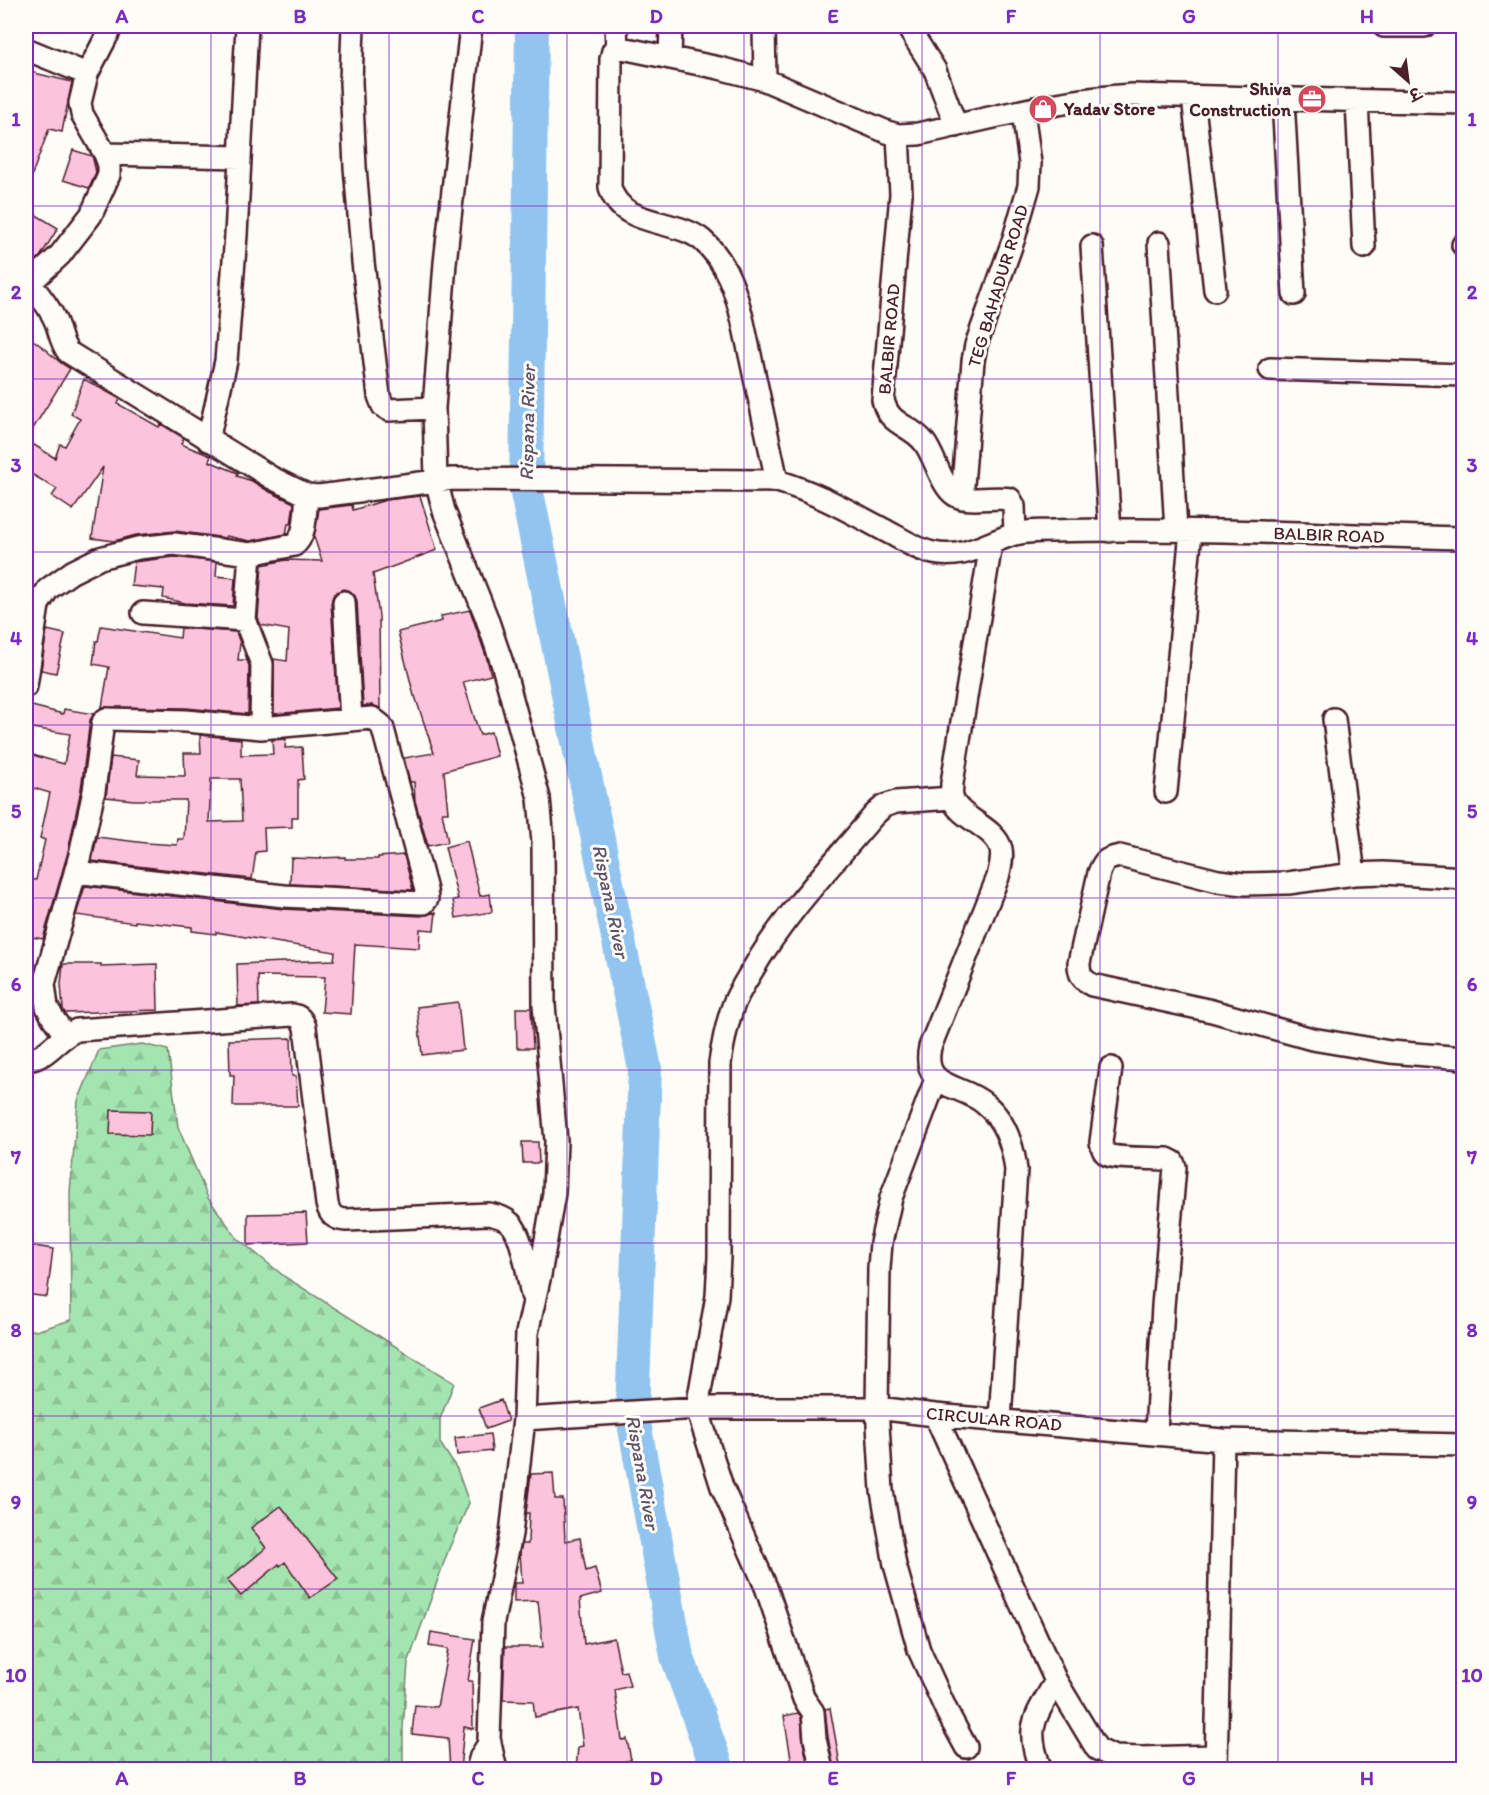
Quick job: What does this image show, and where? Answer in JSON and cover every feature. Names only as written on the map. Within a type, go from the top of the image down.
[{"type":"street","points":[[26,686],[32,601],[78,570],[100,558],[160,544],[250,554],[294,544],[299,541],[302,534],[307,495],[272,478],[208,440],[68,352],[61,342],[54,317],[28,281],[60,255],[91,215],[109,175],[109,165],[105,154],[82,114],[80,103],[87,74],[112,26]]},
{"type":"street","points":[[208,440],[226,361],[236,235],[247,26]]},
{"type":"street","points":[[352,26],[351,82],[355,167],[363,262],[379,396],[383,406],[389,410],[434,408]]},
{"type":"street","points":[[471,26],[446,263],[434,408],[444,479],[444,511],[486,616],[503,666],[539,798],[542,821],[544,1005],[556,1141],[554,1193],[527,1333],[524,1419],[511,1534],[493,1622],[490,1742],[496,1770]]},
{"type":"street","points":[[616,26],[619,48]]},
{"type":"street","points":[[670,58],[671,26]]},
{"type":"street","points":[[765,26],[765,80]]},
{"type":"street","points":[[907,26],[935,70],[956,126]]},
{"type":"street","points":[[1384,26],[1424,26]]},
{"type":"street","points":[[777,482],[741,313],[726,272],[715,253],[701,239],[685,231],[627,212],[613,197],[610,187],[611,59],[613,51],[619,48],[765,80],[898,135],[918,134],[1101,97],[1132,95],[1464,103]]},
{"type":"street","points":[[26,49],[87,74]]},
{"type":"street","points":[[1193,97],[1215,290]]},
{"type":"street","points":[[1283,99],[1294,294]]},
{"type":"street","points":[[1356,101],[1364,248]]},
{"type":"street","name":"TEG BAHADUR ROAD","points":[[962,498],[976,345],[1014,238],[1029,186],[1030,163],[1023,111]]},
{"type":"street","name":"BALBIR ROAD","points":[[898,135],[901,194],[885,409],[890,416],[922,439],[931,452],[947,486],[954,494],[962,498]]},
{"type":"street","points":[[105,154],[240,157]]},
{"type":"street","points":[[1159,243],[1183,531],[1166,792]]},
{"type":"street","points":[[1092,246],[1110,531]]},
{"type":"street","points":[[1270,369],[1464,375]]},
{"type":"street","name":"BALBIR ROAD","points":[[307,495],[318,496],[444,479],[777,482],[794,486],[821,498],[917,547],[933,553],[948,554],[967,552],[1015,534],[1052,531],[1183,531],[1464,538]]},
{"type":"street","points":[[962,498],[1011,499],[1014,506],[1015,534]]},
{"type":"street","points":[[991,544],[952,783],[952,798],[959,808],[995,837],[1001,848],[1002,861],[999,877],[927,1058],[929,1069],[936,1079],[984,1102],[997,1115],[1007,1132],[1014,1152],[1016,1170],[1000,1420]]},
{"type":"street","points":[[250,554],[244,620],[262,664],[261,728]]},
{"type":"street","points":[[344,602],[351,720]]},
{"type":"street","points":[[143,613],[244,620]]},
{"type":"street","points":[[65,1035],[47,1007],[44,984],[75,872],[94,791],[105,720],[186,721],[261,728],[372,718],[377,720],[384,729],[427,898],[424,903],[284,896],[75,872]]},
{"type":"street","points":[[1334,719],[1354,874]]},
{"type":"street","points":[[822,1770],[815,1739],[813,1712],[804,1699],[766,1587],[722,1487],[697,1408],[717,1296],[720,1063],[723,1040],[736,999],[757,961],[783,924],[874,815],[884,806],[896,802],[952,798]]},
{"type":"street","points":[[1464,878],[1391,873],[1354,874],[1288,883],[1244,884],[1218,881],[1120,856],[1110,858],[1103,862],[1098,873],[1079,963],[1079,973],[1085,981],[1092,985],[1212,1011],[1312,1039],[1389,1052],[1464,1058]]},
{"type":"street","points":[[26,1060],[42,1056],[65,1035],[77,1030],[297,1016],[305,1027],[327,1204],[333,1217],[346,1220],[489,1214],[499,1216],[512,1224],[520,1239],[534,1302]]},
{"type":"street","points":[[1112,1068],[1101,1142],[1103,1150],[1108,1155],[1167,1159],[1173,1162],[1175,1167],[1163,1306],[1156,1433]]},
{"type":"street","points":[[936,1079],[891,1198],[881,1243],[877,1408],[882,1491],[895,1565],[919,1650],[947,1712],[966,1747]]},
{"type":"street","name":"CIRCULAR ROAD","points":[[524,1419],[697,1408],[877,1408],[1223,1440],[1464,1445]]},
{"type":"street","points":[[935,1415],[1056,1680],[1097,1749],[1114,1757],[1215,1763],[1223,1440]]},
{"type":"street","points":[[1041,1770],[1033,1749],[1032,1731],[1035,1718],[1056,1680]]},
{"type":"street","points":[[477,1770],[481,1756],[490,1742]]},
{"type":"green space","points":[[142,1044],[168,1050],[178,1127],[208,1198],[237,1238],[285,1277],[454,1383],[440,1419],[440,1443],[457,1469],[469,1503],[448,1551],[408,1663],[403,1728],[403,1769],[26,1769],[26,1328],[36,1331],[71,1320],[70,1192],[78,1101],[99,1050]]},
{"type":"building","points":[[26,71],[72,82],[62,132],[49,129],[27,188],[26,188]]},
{"type":"building","points":[[73,150],[92,156],[96,172],[89,188],[63,180]]},
{"type":"building","points":[[33,213],[58,228],[40,257],[26,268],[26,225]]},
{"type":"building","points":[[26,335],[70,369],[26,440]]},
{"type":"building","points":[[84,379],[120,399],[118,404],[159,427],[161,424],[184,438],[181,444],[211,456],[209,461],[238,473],[237,476],[252,481],[294,503],[291,524],[288,524],[286,534],[250,541],[175,531],[136,535],[114,541],[92,538],[103,467],[73,510],[52,496],[57,489],[26,471],[26,440],[55,458],[60,444],[65,446],[80,419],[71,414]]},
{"type":"building","points":[[420,496],[437,550],[373,574],[379,616],[380,708],[372,705],[363,706],[357,601],[350,591],[343,589],[333,596],[331,603],[338,708],[274,714],[274,659],[287,661],[289,630],[261,625],[258,618],[262,565],[286,560],[322,561],[314,537],[319,509],[352,505],[353,510],[386,500]]},
{"type":"building","points":[[174,557],[217,562],[216,576],[235,578],[233,606],[185,603],[163,598],[164,589],[131,586],[134,562]]},
{"type":"building","points":[[470,610],[491,675],[463,682],[480,735],[491,732],[497,756],[444,771],[448,812],[442,812],[448,842],[428,846],[415,801],[414,782],[410,782],[404,758],[434,753],[414,696],[398,632],[442,621],[441,616]]},
{"type":"building","points":[[101,626],[180,638],[181,628],[236,632],[240,643],[238,660],[247,660],[249,666],[248,714],[186,708],[102,707],[109,667],[93,664],[96,641],[98,641]]},
{"type":"building","points":[[47,630],[65,634],[56,673],[41,670]]},
{"type":"building","points":[[28,705],[63,714],[64,709],[94,714],[90,720],[81,789],[68,852],[43,939],[26,936],[26,879],[36,880],[45,840],[40,838],[50,793],[26,786],[26,753],[64,764],[70,734],[26,727]]},
{"type":"building","points":[[200,735],[241,739],[241,755],[273,754],[272,740],[286,739],[285,748],[302,747],[304,779],[298,780],[298,817],[292,817],[292,827],[264,828],[265,851],[256,852],[252,879],[92,861],[97,837],[177,845],[178,839],[184,839],[186,800],[133,800],[106,797],[111,757],[139,760],[137,775],[185,776],[184,753],[201,753]],"holes":[[[211,779],[240,779],[242,821],[209,822]]]},
{"type":"building","points":[[467,841],[480,896],[490,894],[492,912],[456,918],[453,900],[458,899],[445,847]]},
{"type":"building","points":[[404,855],[413,890],[290,884],[291,858],[378,859],[378,857]]},
{"type":"building","points":[[85,886],[283,909],[421,916],[436,912],[434,930],[420,929],[419,948],[355,944],[351,1014],[322,1012],[325,977],[258,976],[259,1005],[238,1006],[237,964],[334,960],[335,952],[216,932],[216,934],[192,931],[192,927],[135,921],[135,923],[76,915]]},
{"type":"building","points":[[63,964],[101,964],[101,966],[157,964],[158,1010],[65,1013],[61,984]]},
{"type":"building","points":[[458,1002],[463,1050],[422,1055],[417,1007]]},
{"type":"building","points":[[516,1008],[531,1008],[533,1048],[517,1048]]},
{"type":"building","points":[[291,1038],[292,1076],[296,1076],[298,1106],[233,1106],[234,1075],[230,1075],[229,1040]]},
{"type":"building","points":[[111,1110],[151,1111],[150,1135],[110,1134]]},
{"type":"building","points":[[522,1142],[538,1142],[539,1163],[523,1163]]},
{"type":"building","points":[[306,1213],[308,1242],[248,1245],[248,1214]]},
{"type":"building","points":[[28,1245],[53,1249],[47,1297],[26,1294]]},
{"type":"building","points":[[501,1400],[508,1421],[486,1429],[479,1408]]},
{"type":"building","points":[[490,1434],[492,1451],[457,1455],[455,1438]]},
{"type":"building","points":[[553,1473],[555,1499],[563,1499],[565,1541],[580,1538],[586,1571],[595,1568],[602,1593],[580,1599],[584,1644],[614,1638],[621,1672],[626,1671],[630,1686],[615,1690],[622,1740],[627,1739],[631,1760],[622,1762],[625,1770],[576,1770],[578,1747],[583,1746],[578,1709],[535,1717],[533,1701],[503,1700],[505,1647],[543,1647],[538,1601],[514,1602],[514,1583],[522,1583],[520,1552],[522,1544],[528,1544],[529,1513],[526,1513],[531,1474]]},
{"type":"building","points":[[281,1506],[338,1579],[310,1598],[285,1562],[280,1566],[279,1564],[241,1596],[227,1580],[266,1548],[251,1528]]},
{"type":"building","points":[[431,1632],[475,1639],[468,1681],[472,1681],[473,1729],[464,1727],[460,1770],[450,1770],[448,1738],[412,1734],[415,1705],[437,1707],[448,1649],[429,1646]]},
{"type":"building","points":[[830,1708],[841,1770],[834,1770],[828,1737],[825,1709]]},
{"type":"building","points":[[798,1713],[801,1716],[803,1742],[809,1770],[793,1770],[784,1716]]},
{"type":"waterway","name":"Rispana River","points":[[532,26],[526,488],[645,1069],[632,1412],[677,1656],[718,1770]]},
{"type":"place","name":"Shiva Construction","points":[[1312,99]]},
{"type":"place","name":"Yadav Store","points":[[1043,109]]}]
